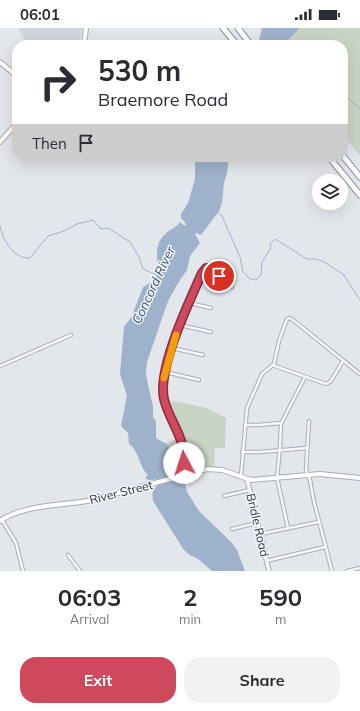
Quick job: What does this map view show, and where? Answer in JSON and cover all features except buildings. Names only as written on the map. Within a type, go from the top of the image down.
[{"type":"highway","points":[[223,28],[233,40]]},
{"type":"highway","points":[[238,28],[247,40]]},
{"type":"highway","points":[[333,162],[360,195]]},
{"type":"highway","points":[[348,162],[360,177]]},
{"type":"main road","points":[[85,40],[86,28]]},
{"type":"main road","points":[[0,62],[12,72]]},
{"type":"main road","points":[[0,142],[12,129]]},
{"type":"main road","name":"River Street","points":[[1,521],[19,513],[50,505],[92,500],[202,470],[216,469],[247,479],[255,480],[331,474],[360,478]]},
{"type":"street","points":[[183,475],[185,456],[183,446],[180,435],[164,399],[163,386],[165,372],[180,325],[202,273],[206,268],[209,268],[232,287]]},
{"type":"street","points":[[189,303],[211,308]]},
{"type":"street","points":[[241,477],[247,408],[264,371],[275,361],[286,321],[290,318],[360,374]]},
{"type":"street","points":[[180,325],[211,332]]},
{"type":"street","points":[[0,366],[71,335]]},
{"type":"street","points":[[172,348],[203,355]]},
{"type":"street","points":[[272,365],[322,384],[328,384],[343,361]]},
{"type":"street","points":[[165,372],[199,380]]},
{"type":"street","points":[[288,528],[277,478],[281,423],[305,377]]},
{"type":"street","points":[[309,420],[306,466],[332,571]]},
{"type":"street","points":[[245,425],[281,423]]},
{"type":"street","points":[[242,452],[307,448]]},
{"type":"street","name":"Bridle Road","points":[[247,479],[269,571]]},
{"type":"street","points":[[224,496],[250,490]]},
{"type":"street","points":[[1,521],[16,543],[23,571]]},
{"type":"street","points":[[260,534],[319,522]]},
{"type":"street","points":[[232,529],[258,523]]},
{"type":"street","points":[[266,561],[326,547]]},
{"type":"street","points":[[68,555],[80,571]]},
{"type":"street","points":[[347,571],[360,568]]},
{"type":"shaded area","points":[[18,28],[82,28],[80,40],[25,40]]},
{"type":"green space","points":[[300,28],[360,28],[360,156],[348,141],[348,40],[288,40]]},
{"type":"green space","points":[[173,401],[207,408],[226,418],[225,448],[215,448],[214,468],[185,472],[187,456],[185,447],[169,406]]},
{"type":"green space","points":[[177,439],[182,456],[182,465],[179,474],[174,476],[176,472],[175,459],[166,443]]},
{"type":"water","points":[[262,28],[300,28],[288,40],[259,40]]},
{"type":"water","name":"Concord River","points":[[195,162],[228,162],[222,203],[219,211],[201,235],[195,234],[200,243],[190,256],[187,270],[168,301],[147,362],[146,375],[153,407],[153,417],[156,421],[156,438],[168,446],[174,458],[176,468],[174,476],[171,476],[173,481],[184,479],[187,492],[199,511],[232,543],[237,550],[245,571],[212,571],[184,550],[153,501],[153,492],[158,485],[155,479],[150,481],[145,478],[148,475],[145,472],[135,450],[129,444],[128,433],[121,426],[127,396],[120,374],[124,327],[132,316],[143,287],[153,281],[159,271],[157,249],[161,239],[180,222],[185,226],[186,224],[181,218],[181,214],[188,203],[195,179]]},
{"type":"waterway","points":[[348,98],[360,109]]},
{"type":"waterway","points":[[217,212],[222,216],[240,257],[243,272],[250,279],[256,280],[261,275],[262,262],[271,248],[270,244],[275,239],[307,259],[316,259],[324,262],[343,274],[360,300]]},
{"type":"waterway","name":"Concord River","points":[[0,226],[1,232],[10,248],[19,256],[30,258],[48,236],[64,231],[77,224],[93,220],[101,229],[108,228],[130,242],[139,257],[143,269],[157,275]]},
{"type":"slow traffic","points":[[164,378],[176,335]]},
{"type":"route","points":[[184,463],[185,452],[180,435],[164,399],[163,379],[181,322],[202,273],[206,268],[209,268],[219,276]]}]
